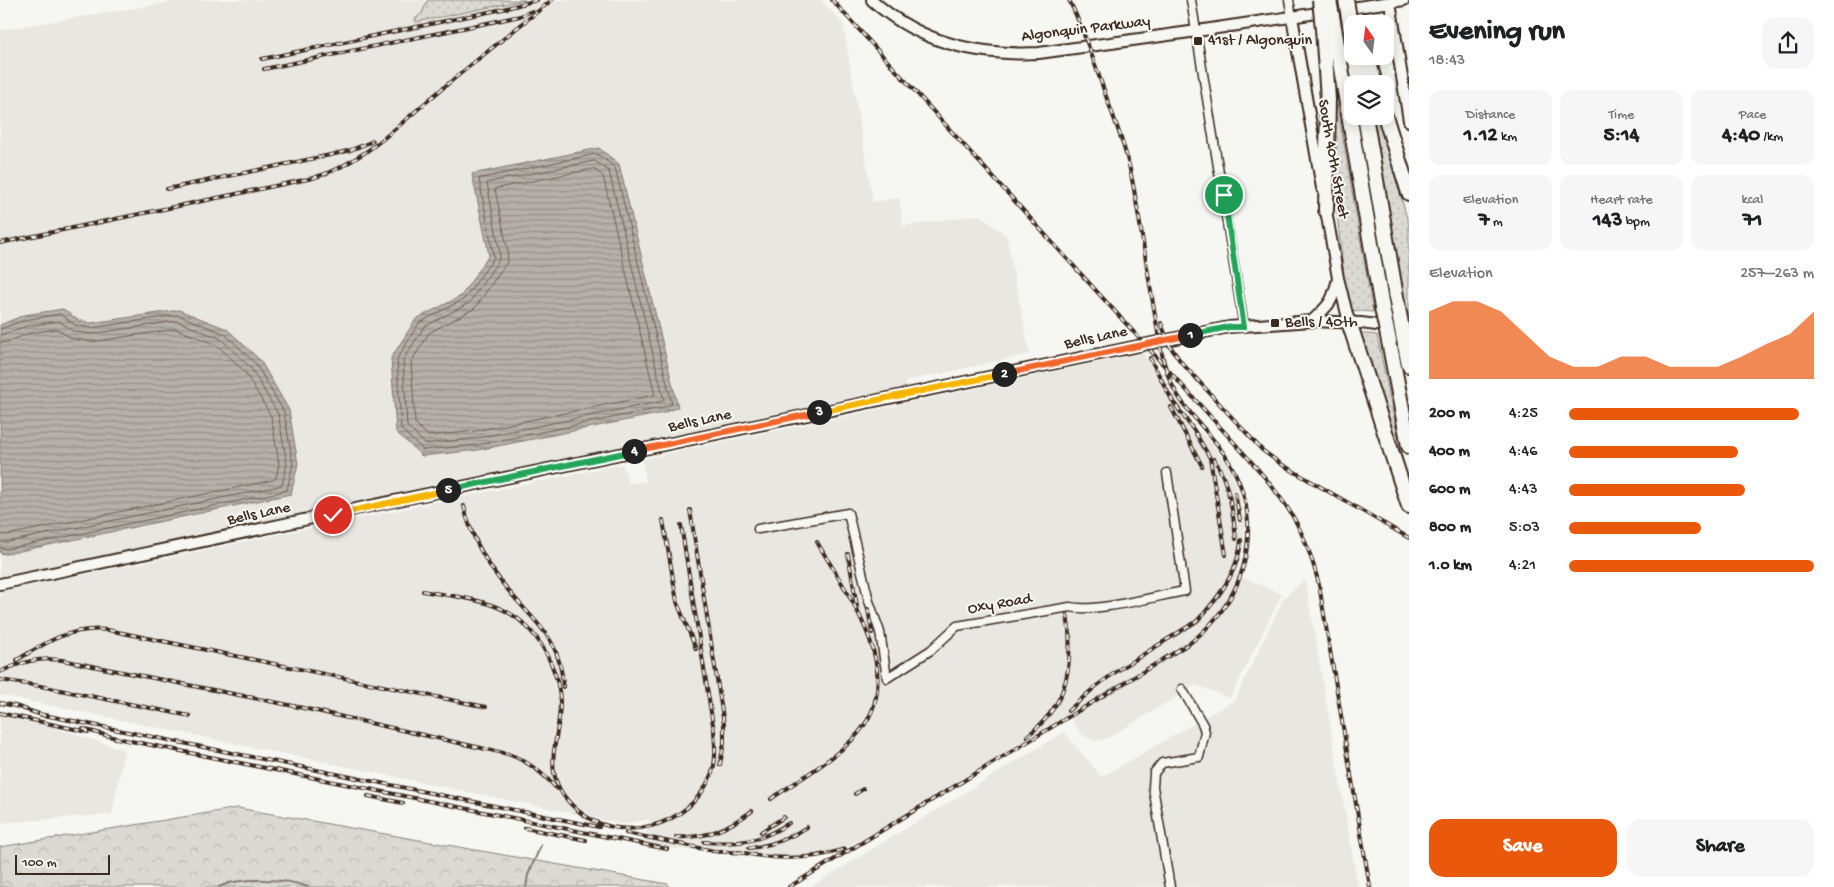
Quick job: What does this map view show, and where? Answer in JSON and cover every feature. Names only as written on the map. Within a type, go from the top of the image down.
[{"type":"highway","points":[[1320,0],[1328,28],[1409,446]]},
{"type":"highway","points":[[1326,210],[1329,0]]},
{"type":"highway","points":[[1346,0],[1352,15]]},
{"type":"highway","points":[[1353,0],[1355,15]]},
{"type":"highway","points":[[1367,125],[1409,365]]},
{"type":"highway","points":[[1388,125],[1409,193]]},
{"type":"highway","points":[[1349,322],[1409,506]]},
{"type":"street","name":"Algonquin Parkway","points":[[872,0],[889,14],[918,32],[956,46],[977,51],[999,53],[1039,53],[1404,0]]},
{"type":"street","points":[[1192,0],[1244,327]]},
{"type":"street","name":"South 40th Street","points":[[1289,0],[1338,278],[1349,322]]},
{"type":"street","points":[[1390,1],[1409,121]]},
{"type":"street","points":[[1312,321],[1333,299],[1338,278]]},
{"type":"street","name":"Bells Lane","points":[[0,584],[1229,327],[1312,321],[1349,322],[1409,330]]},
{"type":"street","name":"Oxy Road","points":[[758,530],[848,513],[870,601],[880,632],[887,678],[932,650],[957,626],[1070,607],[1080,609],[1115,604],[1185,591],[1167,473]]},
{"type":"street","points":[[1170,887],[1153,786],[1154,773],[1162,763],[1199,757],[1205,732],[1203,725],[1182,689]]},
{"type":"shaded area","points":[[185,0],[821,0],[843,24],[873,202],[899,198],[903,226],[979,215],[1006,235],[1030,354],[906,381],[906,388],[0,578],[0,30]]},
{"type":"shaded area","points":[[1143,353],[1156,375],[1162,372],[1173,395],[1196,429],[1207,438],[1229,466],[1240,496],[1244,520],[1244,538],[1237,575],[1282,594],[1230,698],[1196,685],[1108,738],[1098,741],[1080,733],[1070,716],[879,833],[835,852],[788,859],[745,853],[644,847],[649,819],[624,824],[0,695],[0,592],[623,464],[628,483],[646,482],[642,459]]},
{"type":"shaded area","points":[[1305,579],[1358,887],[810,887],[1064,732],[1102,777],[1235,700],[1284,598]]},
{"type":"shaded area","points":[[0,710],[124,750],[112,814],[0,823]]},
{"type":"green space","points":[[428,0],[525,0],[416,22],[415,19],[422,13]]},
{"type":"green space","points":[[1327,46],[1373,312],[1349,310],[1337,211]]},
{"type":"green space","points":[[1374,125],[1381,125],[1409,225],[1409,318],[1406,317]]},
{"type":"green space","points":[[1357,333],[1377,335],[1409,491]]},
{"type":"green space","points":[[238,808],[668,884],[670,887],[0,887],[0,847]]},
{"type":"water","points":[[599,148],[619,164],[678,407],[663,413],[478,450],[422,456],[396,432],[391,358],[416,319],[461,296],[489,255],[472,174]]},
{"type":"water","points":[[63,309],[78,320],[91,323],[179,310],[227,329],[260,360],[289,410],[298,464],[291,494],[6,554],[0,553],[0,325],[24,315]]},
{"type":"waterway","points":[[526,887],[528,875],[541,845]]},
{"type":"waterway","points":[[219,887],[251,880],[276,880],[308,887]]},
{"type":"railway","points":[[262,59],[503,9],[537,0]]},
{"type":"railway","points":[[0,243],[313,178],[330,172],[362,155],[552,0]]},
{"type":"railway","points":[[832,0],[1249,459],[1274,489],[1293,517],[1308,547],[1319,585],[1370,887]]},
{"type":"railway","points":[[789,887],[1190,643],[1204,631],[1226,605],[1241,575],[1248,541],[1247,510],[1241,487],[1237,476],[1219,446],[1192,415],[1171,384],[1163,359],[1131,174],[1126,155],[1090,49],[1069,0]]},
{"type":"railway","points":[[264,69],[497,21],[520,16],[532,11]]},
{"type":"railway","points":[[167,189],[335,154],[373,141]]},
{"type":"railway","points":[[1161,323],[1170,346],[1181,362],[1262,450],[1281,464],[1409,538]]},
{"type":"railway","points":[[1150,358],[1172,400],[1195,432],[1210,458],[1226,555]]},
{"type":"railway","points":[[1171,407],[1202,466]]},
{"type":"railway","points":[[1214,459],[1227,487],[1236,539]]},
{"type":"railway","points":[[1235,493],[1240,520]]},
{"type":"railway","points":[[464,506],[475,540],[487,561],[500,581],[537,623],[552,644],[558,656],[563,687]]},
{"type":"railway","points":[[690,510],[724,724],[724,743],[720,765]]},
{"type":"railway","points":[[663,520],[677,602],[696,649]]},
{"type":"railway","points":[[423,591],[481,601],[507,612],[530,630],[547,655],[558,684],[559,718],[553,758],[557,783],[564,796],[576,809],[593,821],[612,827],[632,829],[652,826],[671,819],[687,808],[701,793],[711,775],[715,759],[714,731],[681,525]]},
{"type":"railway","points":[[1068,711],[1095,687],[1120,669],[1197,621],[1220,594],[1232,573],[1241,540]]},
{"type":"railway","points":[[771,799],[824,763],[854,738],[870,715],[877,690],[876,664],[869,638],[858,612],[817,542]]},
{"type":"railway","points":[[848,554],[857,606]]},
{"type":"railway","points":[[868,609],[872,633]]},
{"type":"railway","points":[[1067,614],[1070,637]]},
{"type":"railway","points":[[17,660],[49,641],[71,633],[108,630],[486,707]]},
{"type":"railway","points":[[1027,736],[1050,714],[1063,689],[1069,662],[1069,630]]},
{"type":"railway","points":[[0,672],[30,661],[62,660],[294,706],[508,754],[535,768],[557,789]]},
{"type":"railway","points":[[0,680],[40,686],[190,716]]},
{"type":"railway","points":[[0,703],[45,716]]},
{"type":"railway","points":[[0,713],[88,732]]},
{"type":"railway","points":[[39,714],[599,827]]},
{"type":"railway","points":[[83,729],[116,738],[667,849]]},
{"type":"railway","points":[[855,794],[863,789]]},
{"type":"railway","points":[[368,796],[403,803]]},
{"type":"railway","points":[[676,837],[697,836],[716,831],[734,823],[752,811]]},
{"type":"railway","points":[[761,832],[784,817]]},
{"type":"railway","points":[[704,842],[728,843],[748,841],[768,835],[789,823]]},
{"type":"railway","points":[[749,848],[779,841],[807,827]]},
{"type":"railway","points":[[525,828],[586,840]]},
{"type":"railway","points":[[626,833],[719,852]]},
{"type":"railway","points":[[739,852],[766,857],[792,858],[818,856],[845,849]]},
{"type":"railway","points":[[712,851],[745,853]]},
{"type":"place","name":"41st / Algonquin","points":[[1198,41]]},
{"type":"place","name":"Bells / 40th","points":[[1275,323]]},
{"type":"route","points":[[333,515],[359,508],[1229,327],[1244,327],[1224,195]]}]
